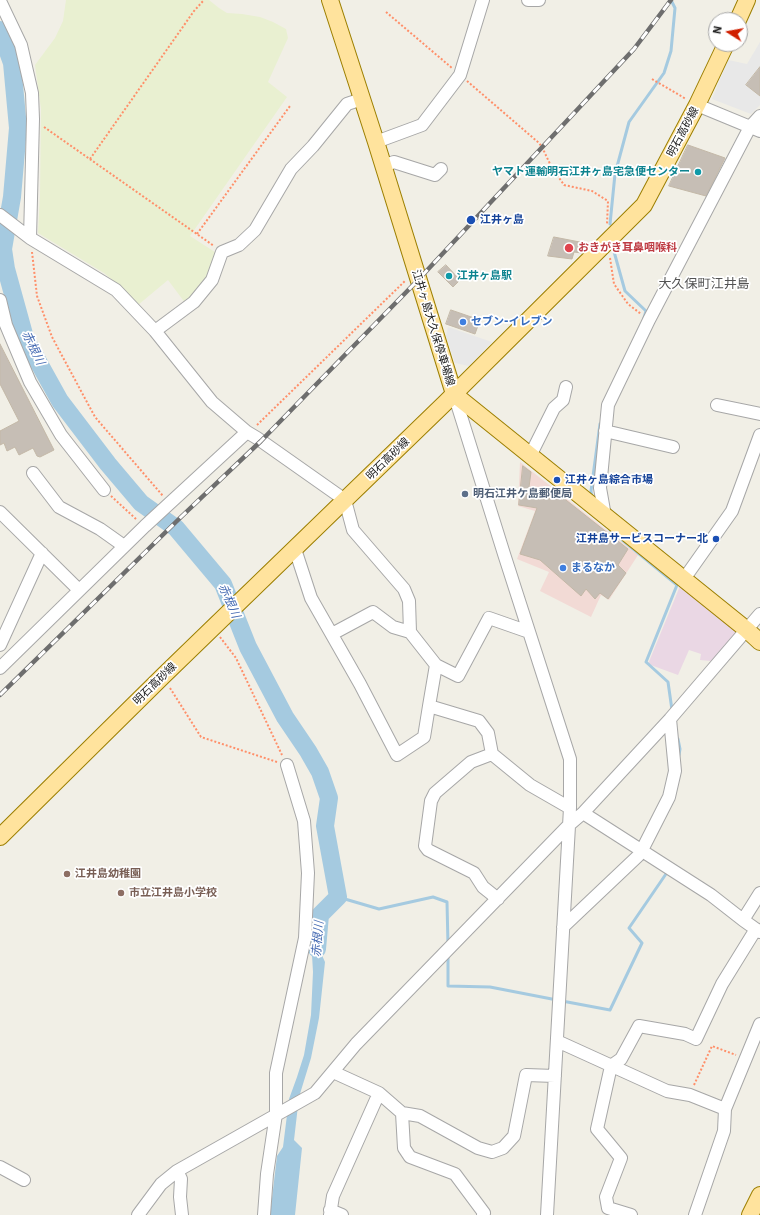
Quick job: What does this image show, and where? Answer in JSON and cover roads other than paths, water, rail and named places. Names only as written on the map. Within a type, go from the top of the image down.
[{"type":"main road","name":"江井ヶ島大久保停車場線","points":[[330,0],[376,142],[454,394],[760,642]]},
{"type":"main road","points":[[742,12],[747,0]]},
{"type":"main road","name":"明石高砂線","points":[[0,837],[162,677],[454,394],[644,205],[697,106],[722,52]]},
{"type":"main road","points":[[750,1215],[760,1195]]},
{"type":"street","points":[[376,142],[422,125],[460,75],[483,0]]},
{"type":"street","points":[[528,0],[539,0]]},
{"type":"street","points":[[0,1],[21,45],[32,92],[33,119],[30,238]]},
{"type":"street","points":[[155,331],[194,302],[212,280],[222,252],[239,245],[255,230],[291,169],[313,146],[347,104],[362,99]]},
{"type":"street","points":[[697,106],[755,129]]},
{"type":"street","points":[[605,516],[600,488],[608,405],[648,320],[755,129],[760,116]]},
{"type":"street","points":[[383,166],[394,162],[435,175],[441,169]]},
{"type":"street","points":[[0,215],[30,238],[116,290],[155,331],[212,402],[246,432],[257,438],[345,500],[353,530],[404,589],[409,601],[410,632]]},
{"type":"street","points":[[0,300],[6,325],[30,382],[61,435],[104,490]]},
{"type":"street","points":[[530,456],[554,408],[563,400],[566,387]]},
{"type":"street","points":[[454,394],[570,759],[570,808],[547,1215]]},
{"type":"street","points":[[717,405],[760,414]]},
{"type":"street","points":[[605,431],[673,447]]},
{"type":"street","points":[[0,668],[124,546],[246,432]]},
{"type":"street","points":[[684,579],[732,511],[760,435]]},
{"type":"street","points":[[33,472],[59,507],[100,530],[124,546]]},
{"type":"street","points":[[1,517],[42,553],[80,590]]},
{"type":"street","points":[[295,549],[311,598],[360,684],[397,755],[424,737],[436,665]]},
{"type":"street","points":[[0,645],[42,553]]},
{"type":"street","points":[[332,634],[373,612],[393,627],[410,632],[436,665],[458,676],[489,618],[529,632]]},
{"type":"street","points":[[138,1215],[161,1184],[177,1171],[315,1093],[356,1044],[569,825],[583,813],[670,719],[760,614]]},
{"type":"street","points":[[429,706],[479,721],[488,733],[492,754],[530,785],[570,808]]},
{"type":"street","points":[[563,927],[638,856],[642,850],[669,797],[675,771],[670,719]]},
{"type":"street","points":[[492,754],[470,762],[435,792],[431,800],[426,846],[428,850],[474,872],[484,887],[498,898]]},
{"type":"street","points":[[264,1215],[276,1114],[276,1073],[305,938],[308,873],[304,821],[287,765]]},
{"type":"street","points":[[583,813],[711,895],[758,930],[722,984],[696,1039],[685,1034],[639,1026],[621,1059],[611,1066],[598,1129],[621,1158],[606,1197],[608,1208],[631,1215]]},
{"type":"street","points":[[743,920],[760,893]]},
{"type":"street","points":[[695,1215],[724,1131],[725,1109],[760,1024]]},
{"type":"street","points":[[557,1041],[667,1091],[690,1095],[725,1109]]},
{"type":"street","points":[[333,1072],[379,1093],[402,1113],[420,1116],[478,1148],[492,1152],[503,1148],[514,1136],[526,1075],[555,1076]]},
{"type":"street","points":[[342,1215],[330,1213],[333,1196],[379,1093]]},
{"type":"street","points":[[402,1113],[404,1148],[410,1157],[455,1174],[484,1213],[483,1215]]},
{"type":"street","points":[[0,1167],[24,1180]]},
{"type":"street","points":[[177,1171],[181,1179],[180,1197],[182,1215]]},
{"type":"water","points":[[319,924],[320,951],[325,962],[319,1018],[311,1058],[299,1097],[294,1140],[302,1148],[295,1215],[270,1215],[277,1156],[283,1147],[289,1099],[304,1055],[311,1015],[313,972],[312,955]]},
{"type":"waterway","points":[[610,224],[615,174],[629,122],[664,73],[671,51],[675,8],[671,0]]},
{"type":"waterway","name":"赤根川","points":[[0,30],[12,63],[18,128],[12,197],[3,249],[6,269],[25,338],[60,401],[108,464],[141,503],[176,528],[223,584],[248,647],[285,717],[320,772],[329,798],[325,826],[338,897],[320,915],[317,949]]},
{"type":"waterway","points":[[613,248],[625,291],[646,311],[644,318]]},
{"type":"waterway","points":[[592,498],[591,491],[600,424]]},
{"type":"waterway","points":[[610,530],[677,585],[646,662],[668,682],[672,710]]},
{"type":"waterway","points":[[678,739],[680,749],[679,755]]},
{"type":"waterway","points":[[562,1001],[610,1010],[642,943],[629,928],[668,871]]},
{"type":"waterway","points":[[338,897],[379,909],[433,897],[447,902],[448,945]]},
{"type":"waterway","points":[[448,956],[448,986],[490,987],[557,1000]]},
{"type":"railway","points":[[0,695],[181,517],[261,441],[418,280],[634,49],[671,0]]},
{"type":"place","name":"ヤマト運輸明石江井ヶ島宅急便センター","points":[[698,172]]},
{"type":"place","name":"江井ヶ島","points":[[471,220]]},
{"type":"place","name":"おきがき耳鼻咽喉科","points":[[569,248]]},
{"type":"place","name":"江井ヶ島駅","points":[[449,276]]},
{"type":"place","name":"セブン-イレブン","points":[[463,322]]},
{"type":"place","name":"江井ヶ島綜合市場","points":[[557,480]]},
{"type":"place","name":"明石江井ケ島郵便局","points":[[465,494]]},
{"type":"place","name":"江井島サービスコーナー北","points":[[716,539]]},
{"type":"place","name":"まるなか","points":[[563,568]]},
{"type":"place","name":"江井島幼稚園","points":[[67,874]]},
{"type":"place","name":"市立江井島小学校","points":[[121,893]]},
{"type":"district","name":"大久保町江井島","points":[[704,284]]}]
